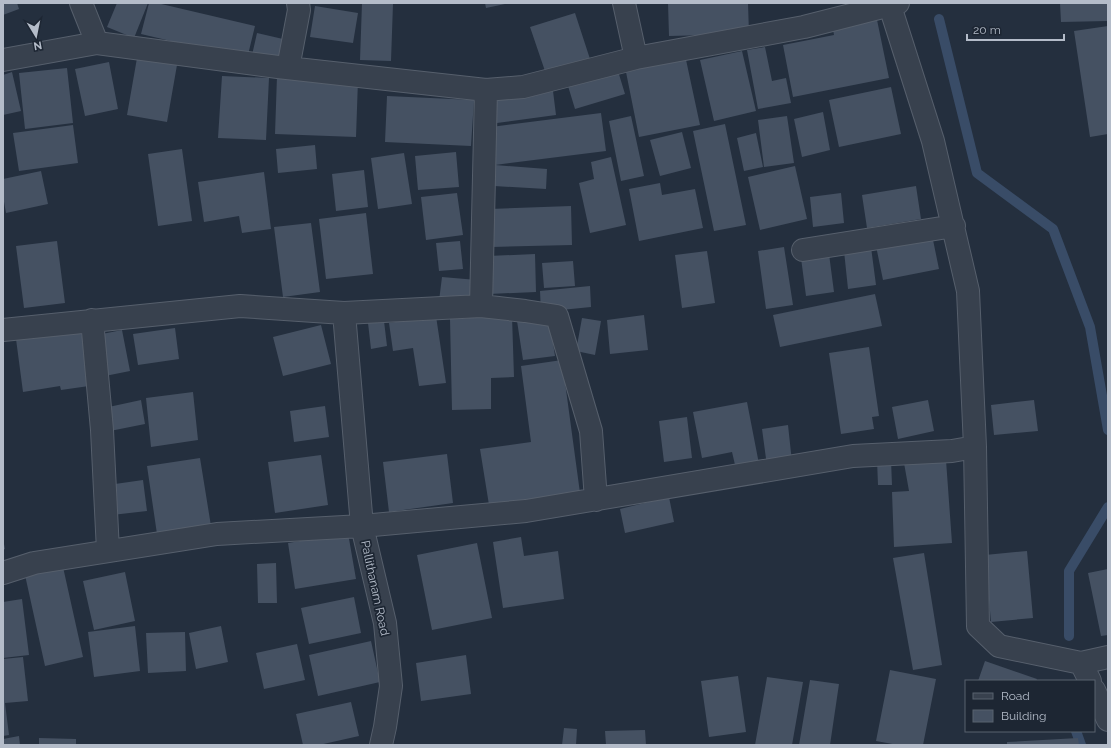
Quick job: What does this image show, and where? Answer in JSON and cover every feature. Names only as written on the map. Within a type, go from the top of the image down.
[{"type":"street","points":[[82,3],[97,43]]},
{"type":"street","points":[[288,68],[298,3]]},
{"type":"street","points":[[624,3],[636,58]]},
{"type":"street","points":[[3,60],[97,43],[288,68],[486,90],[523,87],[636,58],[804,27],[892,4],[933,141],[954,226],[968,292],[975,447],[978,626],[999,646],[1085,672],[1108,657]]},
{"type":"street","points":[[481,306],[486,90]]},
{"type":"street","points":[[803,250],[954,226]]},
{"type":"street","points":[[3,330],[240,306],[344,312],[481,306],[557,316],[591,431],[596,500]]},
{"type":"street","name":"Pallithanam Road","points":[[344,312],[362,526],[385,623],[391,686],[381,745]]},
{"type":"street","points":[[92,320],[102,430],[108,551]]},
{"type":"street","points":[[3,573],[34,563],[217,534],[362,526],[526,511],[853,456],[952,451],[975,447]]},
{"type":"street","points":[[1095,692],[1108,720]]},
{"type":"building","points":[[3,3],[17,3],[19,9],[3,15]]},
{"type":"building","points":[[117,3],[148,3],[134,38],[107,27]]},
{"type":"building","points":[[149,3],[157,3],[255,26],[247,59],[141,34]]},
{"type":"building","points":[[362,3],[393,4],[391,61],[360,60]]},
{"type":"building","points":[[485,3],[505,3],[505,4],[486,8]]},
{"type":"building","points":[[668,3],[748,3],[749,34],[669,36]]},
{"type":"building","points":[[1060,3],[1108,3],[1108,21],[1061,22]]},
{"type":"building","points":[[315,6],[358,13],[353,43],[310,37]]},
{"type":"building","points":[[575,13],[590,59],[546,74],[530,27]]},
{"type":"building","points":[[876,15],[889,78],[793,97],[783,45],[834,35],[832,24]]},
{"type":"building","points":[[1108,26],[1108,134],[1090,137],[1074,31]]},
{"type":"building","points":[[257,33],[283,39],[277,62],[252,55]]},
{"type":"building","points":[[765,47],[772,81],[786,78],[791,103],[758,109],[747,50]]},
{"type":"building","points":[[742,51],[756,111],[714,121],[700,60]]},
{"type":"building","points":[[685,55],[700,125],[639,137],[625,67]]},
{"type":"building","points":[[137,58],[177,65],[167,122],[127,115]]},
{"type":"building","points":[[109,62],[118,109],[85,116],[75,69]]},
{"type":"building","points":[[67,68],[73,123],[25,129],[19,73]]},
{"type":"building","points":[[618,71],[625,94],[575,109],[568,86]]},
{"type":"building","points":[[12,72],[21,111],[3,115],[3,75]]},
{"type":"building","points":[[222,76],[269,78],[266,140],[218,138]]},
{"type":"building","points":[[277,76],[358,80],[356,137],[275,134]]},
{"type":"building","points":[[891,87],[901,134],[839,147],[829,100]]},
{"type":"building","points":[[553,91],[556,115],[497,123],[494,99]]},
{"type":"building","points":[[387,96],[474,100],[471,146],[385,142]]},
{"type":"building","points":[[823,112],[830,150],[802,157],[794,119]]},
{"type":"building","points":[[601,113],[606,151],[495,165],[491,127]]},
{"type":"building","points":[[631,116],[644,176],[621,181],[609,121]]},
{"type":"building","points":[[787,116],[794,163],[764,167],[758,120]]},
{"type":"building","points":[[725,124],[746,225],[714,231],[693,131]]},
{"type":"building","points":[[73,125],[78,163],[19,171],[13,133]]},
{"type":"building","points":[[682,132],[691,168],[660,176],[650,140]]},
{"type":"building","points":[[756,133],[763,167],[744,171],[737,138]]},
{"type":"building","points":[[315,145],[317,169],[278,173],[276,149]]},
{"type":"building","points":[[182,149],[192,221],[158,226],[148,154]]},
{"type":"building","points":[[456,152],[459,187],[418,190],[415,156]]},
{"type":"building","points":[[404,153],[412,204],[378,209],[371,158]]},
{"type":"building","points":[[611,157],[626,225],[590,233],[579,183],[594,179],[591,162]]},
{"type":"building","points":[[495,165],[547,169],[546,189],[494,186]]},
{"type":"building","points":[[795,166],[807,219],[760,230],[748,177]]},
{"type":"building","points":[[364,170],[368,207],[336,211],[332,174]]},
{"type":"building","points":[[41,171],[48,204],[6,213],[3,196],[3,179]]},
{"type":"building","points":[[264,172],[271,229],[242,233],[239,216],[204,222],[198,182]]},
{"type":"building","points":[[660,183],[662,195],[695,189],[703,228],[639,241],[629,189]]},
{"type":"building","points":[[916,186],[921,219],[867,228],[862,195]]},
{"type":"building","points":[[457,193],[463,235],[426,240],[421,197]]},
{"type":"building","points":[[841,193],[844,223],[813,227],[810,197]]},
{"type":"building","points":[[571,206],[572,245],[492,247],[490,209]]},
{"type":"building","points":[[366,213],[373,274],[326,279],[319,219]]},
{"type":"building","points":[[311,223],[320,292],[283,297],[274,227]]},
{"type":"building","points":[[932,235],[939,269],[883,280],[876,246]]},
{"type":"building","points":[[57,241],[65,303],[24,308],[16,246]]},
{"type":"building","points":[[460,241],[463,269],[439,271],[436,243]]},
{"type":"building","points":[[784,247],[793,305],[766,309],[758,251]]},
{"type":"building","points":[[871,247],[876,285],[848,289],[844,251]]},
{"type":"building","points":[[707,251],[715,303],[682,308],[675,255]]},
{"type":"building","points":[[535,254],[536,292],[489,294],[488,256]]},
{"type":"building","points":[[829,254],[834,292],[806,296],[801,258]]},
{"type":"building","points":[[573,261],[575,286],[544,288],[542,263]]},
{"type":"building","points":[[442,277],[477,280],[475,304],[439,301]]},
{"type":"building","points":[[590,286],[591,307],[541,312],[540,291]]},
{"type":"building","points":[[875,294],[882,326],[780,347],[773,315]]},
{"type":"building","points":[[644,315],[648,350],[610,354],[607,320]]},
{"type":"building","points":[[436,316],[446,383],[419,386],[413,348],[393,351],[389,323]]},
{"type":"building","points":[[512,316],[514,377],[491,378],[491,409],[452,410],[450,319]]},
{"type":"building","points":[[549,317],[555,356],[523,360],[517,321]]},
{"type":"building","points":[[582,318],[601,321],[595,355],[576,351]]},
{"type":"building","points":[[384,321],[387,346],[371,349],[368,323]]},
{"type":"building","points":[[321,325],[331,364],[283,376],[273,337]]},
{"type":"building","points":[[175,328],[179,359],[138,365],[133,334]]},
{"type":"building","points":[[81,330],[89,386],[61,390],[60,386],[23,392],[16,339]]},
{"type":"building","points":[[122,330],[130,371],[105,376],[97,335]]},
{"type":"building","points":[[869,347],[879,416],[872,417],[874,429],[841,434],[829,353]]},
{"type":"building","points":[[562,360],[580,493],[489,505],[480,449],[531,442],[521,366]]},
{"type":"building","points":[[193,392],[198,440],[151,447],[146,398]]},
{"type":"building","points":[[141,400],[145,424],[110,431],[104,408]]},
{"type":"building","points":[[928,400],[934,431],[898,439],[892,407]]},
{"type":"building","points":[[1034,400],[1038,431],[994,435],[991,405]]},
{"type":"building","points":[[747,402],[759,464],[736,469],[732,452],[702,458],[693,412]]},
{"type":"building","points":[[325,406],[329,437],[294,442],[290,411]]},
{"type":"building","points":[[687,417],[692,458],[664,462],[659,421]]},
{"type":"building","points":[[788,425],[792,462],[767,466],[762,429]]},
{"type":"building","points":[[447,454],[453,503],[389,512],[383,462]]},
{"type":"building","points":[[321,455],[328,505],[275,513],[268,462]]},
{"type":"building","points":[[200,458],[211,526],[157,534],[147,466]]},
{"type":"building","points":[[877,460],[891,460],[892,485],[878,485]]},
{"type":"building","points":[[946,460],[952,543],[894,547],[892,492],[909,491],[904,463]]},
{"type":"building","points":[[143,480],[147,511],[112,515],[108,485]]},
{"type":"building","points":[[669,497],[674,522],[625,533],[620,509]]},
{"type":"building","points":[[348,533],[356,579],[295,589],[288,543]]},
{"type":"building","points":[[521,537],[524,556],[558,551],[564,599],[503,608],[493,542]]},
{"type":"building","points":[[3,539],[5,549],[3,550]]},
{"type":"building","points":[[477,543],[492,618],[432,630],[417,555]]},
{"type":"building","points":[[1027,551],[1033,618],[991,622],[985,555]]},
{"type":"building","points":[[924,553],[942,665],[913,670],[893,558]]},
{"type":"building","points":[[276,563],[277,603],[258,603],[257,564]]},
{"type":"building","points":[[63,567],[83,657],[45,666],[25,575]]},
{"type":"building","points":[[1108,569],[1108,635],[1101,636],[1088,573]]},
{"type":"building","points":[[125,572],[135,621],[94,630],[83,581]]},
{"type":"building","points":[[354,597],[361,633],[309,644],[301,608]]},
{"type":"building","points":[[22,599],[29,655],[3,658],[3,602]]},
{"type":"building","points":[[135,626],[140,671],[94,677],[88,632]]},
{"type":"building","points":[[221,626],[228,662],[196,669],[189,633]]},
{"type":"building","points":[[185,632],[186,671],[148,673],[146,633]]},
{"type":"building","points":[[371,641],[380,682],[318,696],[309,655]]},
{"type":"building","points":[[297,644],[305,680],[264,689],[256,653]]},
{"type":"building","points":[[466,655],[471,694],[421,701],[416,663]]},
{"type":"building","points":[[23,657],[28,701],[5,703],[9,735],[3,736],[3,659]]},
{"type":"building","points":[[985,661],[1037,679],[1036,680],[978,680]]},
{"type":"building","points":[[890,670],[936,679],[923,745],[898,745],[876,741]]},
{"type":"building","points":[[738,676],[746,732],[709,737],[701,681]]},
{"type":"building","points":[[767,677],[803,682],[792,745],[755,745]]},
{"type":"building","points":[[810,680],[839,684],[830,745],[799,745]]},
{"type":"building","points":[[351,702],[359,736],[319,745],[303,745],[296,714]]},
{"type":"building","points":[[564,728],[577,729],[576,745],[562,745]]},
{"type":"building","points":[[645,730],[646,745],[606,745],[605,731]]},
{"type":"building","points":[[19,736],[20,745],[3,745],[3,739]]},
{"type":"building","points":[[39,738],[76,739],[76,745],[39,745]]},
{"type":"building","points":[[1078,738],[1079,745],[1007,745],[1007,742]]},
{"type":"waterway","points":[[939,19],[977,173],[1053,229],[1090,327],[1108,430]]},
{"type":"waterway","points":[[1069,636],[1069,571],[1108,507]]},
{"type":"waterway","points":[[1076,732],[1081,745]]}]
